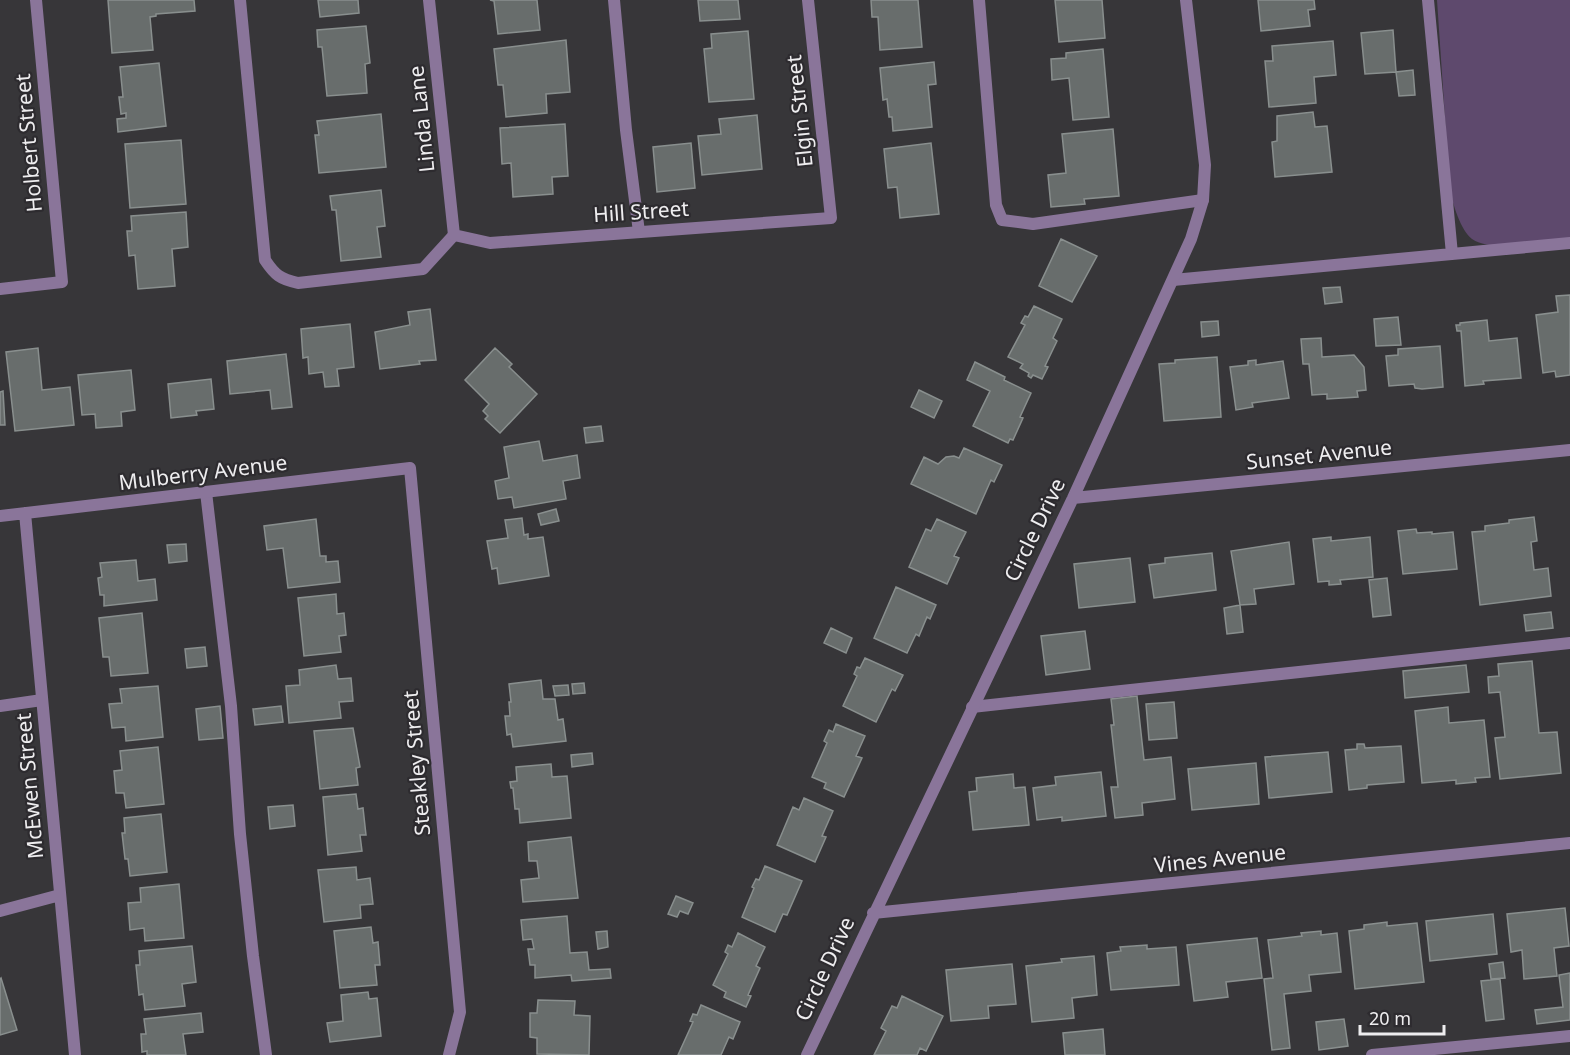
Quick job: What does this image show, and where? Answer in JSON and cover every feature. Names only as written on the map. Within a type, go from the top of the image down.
[{"type":"street","name":"Holbert Street","points":[[0,289],[62,282],[36,0]]},
{"type":"street","points":[[240,0],[265,260],[273,271],[283,279],[298,283],[423,269],[454,234]]},
{"type":"street","name":"Linda Lane","points":[[429,0],[454,234]]},
{"type":"street","points":[[614,0],[626,130],[639,232]]},
{"type":"street","name":"Elgin Street","points":[[808,0],[831,218]]},
{"type":"street","points":[[979,0],[996,205],[1002,220],[1033,224],[1203,200]]},
{"type":"street","name":"Circle Drive","points":[[807,1055],[1073,498],[1191,239],[1203,200],[1205,165],[1186,0]]},
{"type":"street","points":[[1428,0],[1452,254]]},
{"type":"street","name":"Hill Street","points":[[454,234],[490,243],[831,218]]},
{"type":"street","points":[[1173,280],[1570,243]]},
{"type":"street","name":"Sunset Avenue","points":[[1073,498],[1570,450]]},
{"type":"street","name":"Mulberry Avenue","points":[[0,516],[410,468]]},
{"type":"street","name":"Steakley Street","points":[[410,468],[460,1012],[450,1054]]},
{"type":"street","points":[[206,492],[230,694],[249,922],[266,1055]]},
{"type":"street","name":"McEwen Street","points":[[25,513],[75,1055]]},
{"type":"street","points":[[972,707],[1570,643]]},
{"type":"street","points":[[0,706],[42,700]]},
{"type":"street","name":"Vines Avenue","points":[[873,913],[1570,843]]},
{"type":"street","points":[[0,912],[60,895]]},
{"type":"street","points":[[1372,1055],[1570,1036]]},
{"type":"shaded area","points":[[1437,0],[1570,0],[1570,242],[1492,246],[1472,239],[1464,229],[1450,192]]},
{"type":"building","points":[[108,0],[194,0],[195,11],[156,14],[150,17],[153,50],[112,53]]},
{"type":"building","points":[[318,0],[358,0],[359,13],[320,17]]},
{"type":"building","points":[[490,0],[537,0],[540,30],[498,34],[494,1]]},
{"type":"building","points":[[698,0],[738,0],[740,19],[700,21]]},
{"type":"building","points":[[871,0],[918,0],[922,47],[880,50],[878,17],[872,17]]},
{"type":"building","points":[[1055,0],[1102,0],[1105,38],[1059,42]]},
{"type":"building","points":[[1258,0],[1314,0],[1315,9],[1308,10],[1310,26],[1261,31]]},
{"type":"building","points":[[366,26],[370,63],[365,64],[367,93],[327,96],[322,47],[318,47],[317,30]]},
{"type":"building","points":[[1393,30],[1396,72],[1365,74],[1361,33]]},
{"type":"building","points":[[748,31],[754,99],[709,102],[704,49],[712,48],[711,34]]},
{"type":"building","points":[[566,40],[570,92],[546,94],[547,113],[506,117],[503,85],[498,85],[494,49]]},
{"type":"building","points":[[1333,41],[1336,75],[1314,77],[1316,103],[1269,107],[1265,61],[1273,61],[1272,46]]},
{"type":"building","points":[[1103,49],[1109,117],[1073,120],[1069,78],[1052,80],[1051,59],[1066,58],[1066,53]]},
{"type":"building","points":[[934,62],[936,84],[928,85],[932,127],[893,131],[887,99],[883,100],[880,68]]},
{"type":"building","points":[[159,63],[166,126],[118,132],[117,119],[126,118],[126,113],[121,114],[119,97],[123,97],[120,67]]},
{"type":"building","points":[[1413,70],[1415,95],[1399,96],[1396,72]]},
{"type":"building","points":[[1313,112],[1315,127],[1327,126],[1332,172],[1275,177],[1272,142],[1277,141],[1277,116]]},
{"type":"building","points":[[381,114],[386,167],[319,173],[315,135],[319,135],[317,121]]},
{"type":"building","points":[[757,115],[762,169],[702,175],[698,136],[721,134],[719,119]]},
{"type":"building","points":[[565,124],[568,176],[552,177],[553,194],[513,197],[511,163],[502,164],[500,128]]},
{"type":"building","points":[[1113,129],[1119,196],[1084,199],[1085,204],[1051,207],[1048,175],[1066,173],[1062,134]]},
{"type":"building","points":[[181,140],[186,204],[130,208],[125,144]]},
{"type":"building","points":[[691,143],[695,188],[657,192],[653,147]]},
{"type":"building","points":[[931,143],[939,214],[900,218],[897,187],[888,188],[884,149]]},
{"type":"building","points":[[381,190],[385,226],[377,227],[381,257],[341,261],[336,210],[332,210],[330,196]]},
{"type":"building","points":[[186,212],[188,247],[172,249],[175,286],[138,289],[135,255],[129,256],[127,231],[132,231],[131,216]]},
{"type":"building","points":[[1061,239],[1097,256],[1072,302],[1039,286]]},
{"type":"building","points":[[1340,287],[1342,302],[1325,304],[1323,288]]},
{"type":"building","points":[[1570,295],[1570,375],[1556,377],[1555,371],[1543,373],[1536,315],[1558,312],[1556,296]]},
{"type":"building","points":[[1034,306],[1062,319],[1053,338],[1057,341],[1045,366],[1048,367],[1042,379],[1033,375],[1031,378],[1028,376],[1029,373],[1020,368],[1023,364],[1008,357],[1025,325],[1021,323],[1025,316],[1028,317]]},
{"type":"building","points":[[430,309],[436,360],[380,369],[375,332],[410,325],[408,312]]},
{"type":"building","points":[[1398,317],[1401,345],[1376,346],[1374,319]]},
{"type":"building","points":[[1487,320],[1489,341],[1517,338],[1521,378],[1483,381],[1484,384],[1465,386],[1461,331],[1457,331],[1456,325]]},
{"type":"building","points":[[1218,321],[1219,335],[1202,337],[1201,322]]},
{"type":"building","points":[[350,324],[354,367],[337,369],[339,386],[325,387],[323,372],[309,374],[308,357],[303,358],[301,329]]},
{"type":"building","points":[[1321,338],[1322,357],[1354,355],[1364,367],[1366,390],[1357,391],[1358,397],[1327,399],[1327,394],[1312,395],[1309,364],[1303,364],[1301,339]]},
{"type":"building","points":[[1440,346],[1443,387],[1422,389],[1415,388],[1414,384],[1389,386],[1386,356],[1398,355],[1398,349]]},
{"type":"building","points":[[38,348],[42,390],[70,387],[74,425],[15,431],[6,352]]},
{"type":"building","points":[[495,348],[512,364],[509,367],[537,394],[500,433],[485,419],[488,416],[483,411],[489,404],[465,380]]},
{"type":"building","points":[[286,354],[292,407],[272,409],[270,390],[230,394],[227,361]]},
{"type":"building","points":[[1217,357],[1221,417],[1164,421],[1159,364],[1175,363],[1175,360]]},
{"type":"building","points":[[1256,360],[1256,365],[1283,361],[1289,398],[1252,403],[1253,407],[1236,410],[1230,367],[1248,365],[1248,361]]},
{"type":"building","points":[[975,362],[1031,393],[1013,440],[1010,439],[1008,443],[973,426],[990,391],[967,380]]},
{"type":"building","points":[[131,370],[135,410],[121,412],[122,426],[96,428],[95,414],[82,415],[78,375]]},
{"type":"building","points":[[211,379],[214,409],[196,411],[197,415],[171,418],[168,384]]},
{"type":"building","points":[[919,390],[942,401],[934,418],[911,407]]},
{"type":"building","points":[[3,391],[5,425],[0,425],[0,392]]},
{"type":"building","points":[[601,426],[603,441],[586,443],[584,428]]},
{"type":"building","points":[[539,441],[543,461],[577,455],[580,478],[563,481],[566,499],[514,508],[512,497],[498,499],[495,481],[509,478],[504,447]]},
{"type":"building","points":[[964,448],[1002,465],[994,482],[991,480],[976,514],[911,484],[924,457],[938,464],[946,457],[959,458]]},
{"type":"building","points":[[556,509],[559,521],[541,525],[538,514]]},
{"type":"building","points":[[1534,517],[1537,541],[1531,542],[1534,570],[1548,568],[1551,596],[1480,605],[1472,532],[1485,531],[1485,526],[1509,523],[1509,520]]},
{"type":"building","points":[[522,518],[524,535],[528,534],[528,539],[543,537],[549,576],[499,584],[497,568],[492,569],[487,541],[508,538],[505,520]]},
{"type":"building","points":[[316,519],[320,556],[326,556],[326,562],[338,561],[340,582],[288,588],[283,548],[267,550],[264,526]]},
{"type":"building","points":[[937,519],[966,532],[954,556],[959,558],[947,584],[909,567],[926,529],[931,531]]},
{"type":"building","points":[[1416,529],[1417,533],[1453,532],[1457,569],[1403,574],[1398,531]]},
{"type":"building","points":[[1331,537],[1331,541],[1370,537],[1373,577],[1340,580],[1341,584],[1329,585],[1329,581],[1318,582],[1313,539]]},
{"type":"building","points":[[1289,542],[1294,584],[1254,589],[1256,604],[1240,605],[1231,551]]},
{"type":"building","points":[[186,544],[187,561],[169,563],[167,545]]},
{"type":"building","points":[[1212,553],[1216,590],[1154,598],[1149,565],[1165,563],[1165,558]]},
{"type":"building","points":[[1130,558],[1135,602],[1079,608],[1074,564]]},
{"type":"building","points":[[136,560],[138,581],[155,579],[157,600],[104,606],[104,595],[100,595],[98,578],[102,577],[100,563]]},
{"type":"building","points":[[1387,578],[1391,615],[1373,617],[1369,580]]},
{"type":"building","points":[[896,587],[936,605],[930,619],[927,617],[919,636],[916,634],[907,653],[874,638]]},
{"type":"building","points":[[336,594],[337,614],[344,613],[346,635],[339,636],[341,652],[304,656],[298,598]]},
{"type":"building","points":[[1240,605],[1243,632],[1227,634],[1224,608]]},
{"type":"building","points":[[1551,612],[1553,628],[1526,631],[1524,615]]},
{"type":"building","points":[[142,613],[148,673],[111,676],[109,657],[103,657],[99,618]]},
{"type":"building","points":[[831,628],[852,638],[846,653],[824,643]]},
{"type":"building","points":[[1085,631],[1090,669],[1046,675],[1041,636]]},
{"type":"building","points":[[205,647],[207,666],[187,668],[185,649]]},
{"type":"building","points":[[865,658],[903,675],[895,691],[892,689],[876,722],[843,706],[857,676],[854,674],[857,667],[860,668]]},
{"type":"building","points":[[1532,661],[1539,733],[1557,732],[1561,773],[1500,779],[1495,738],[1505,737],[1500,692],[1489,693],[1488,677],[1499,676],[1498,664]]},
{"type":"building","points":[[336,665],[338,679],[351,678],[353,701],[339,702],[341,718],[289,723],[286,686],[300,685],[299,670]]},
{"type":"building","points":[[1466,665],[1469,692],[1405,698],[1403,671]]},
{"type":"building","points":[[541,680],[543,699],[555,699],[558,720],[563,719],[566,741],[513,747],[511,734],[507,735],[505,716],[510,716],[509,684]]},
{"type":"building","points":[[584,683],[585,693],[573,694],[572,684]]},
{"type":"building","points":[[568,685],[569,695],[555,696],[553,686]]},
{"type":"building","points":[[158,686],[163,737],[126,741],[125,727],[112,728],[109,704],[122,703],[120,689]]},
{"type":"building","points":[[1137,696],[1144,760],[1171,757],[1175,799],[1142,803],[1143,815],[1115,818],[1111,787],[1118,787],[1111,725],[1114,725],[1111,699]]},
{"type":"building","points":[[1174,702],[1177,738],[1149,740],[1146,704]]},
{"type":"building","points":[[220,706],[223,738],[199,740],[196,709]]},
{"type":"building","points":[[281,706],[283,722],[255,725],[253,709]]},
{"type":"building","points":[[1448,707],[1449,723],[1484,720],[1490,777],[1475,778],[1476,782],[1456,784],[1456,780],[1422,783],[1415,711]]},
{"type":"building","points":[[836,724],[865,736],[856,756],[862,758],[844,797],[824,788],[826,783],[812,777],[827,743],[824,741],[829,730],[833,732]]},
{"type":"building","points":[[353,728],[360,767],[356,768],[358,785],[320,789],[314,731]]},
{"type":"building","points":[[1357,744],[1364,744],[1365,748],[1401,746],[1404,782],[1367,785],[1367,788],[1349,790],[1345,750],[1357,749]]},
{"type":"building","points":[[158,747],[164,804],[126,808],[124,793],[116,793],[114,771],[122,770],[120,751]]},
{"type":"building","points":[[1328,752],[1332,792],[1269,798],[1265,757]]},
{"type":"building","points":[[592,753],[593,764],[572,767],[571,755]]},
{"type":"building","points":[[1256,763],[1259,804],[1192,810],[1188,769]]},
{"type":"building","points":[[551,764],[552,777],[567,776],[571,818],[520,823],[519,809],[515,809],[513,788],[510,782],[517,781],[516,767]]},
{"type":"building","points":[[1101,772],[1106,816],[1062,821],[1062,817],[1037,820],[1033,788],[1056,785],[1055,777]]},
{"type":"building","points":[[1013,774],[1014,788],[1025,787],[1029,825],[973,830],[969,792],[977,791],[976,778]]},
{"type":"building","points":[[356,794],[358,809],[363,808],[366,835],[360,835],[362,851],[328,855],[323,797]]},
{"type":"building","points":[[804,798],[833,811],[822,836],[826,837],[815,862],[777,845],[793,807],[799,810]]},
{"type":"building","points":[[293,805],[295,826],[270,829],[268,807]]},
{"type":"building","points":[[161,814],[167,872],[130,876],[128,859],[125,859],[122,833],[125,833],[124,818]]},
{"type":"building","points":[[571,837],[578,898],[523,902],[521,880],[539,878],[537,861],[529,861],[528,842]]},
{"type":"building","points":[[765,866],[802,881],[787,915],[783,914],[775,932],[742,917],[754,888],[752,887],[756,879],[759,880]]},
{"type":"building","points":[[356,867],[357,880],[370,878],[373,904],[360,905],[361,918],[324,922],[318,870]]},
{"type":"building","points":[[179,884],[184,938],[145,941],[144,928],[130,930],[128,903],[141,902],[140,888]]},
{"type":"building","points":[[676,896],[693,903],[688,914],[680,911],[677,917],[668,914]]},
{"type":"building","points":[[1565,908],[1569,946],[1554,948],[1557,976],[1524,979],[1522,950],[1511,952],[1507,914]]},
{"type":"building","points":[[1493,914],[1497,954],[1430,961],[1426,921]]},
{"type":"building","points":[[567,916],[570,953],[587,952],[589,970],[610,969],[611,978],[572,981],[571,975],[535,978],[535,965],[530,965],[528,949],[534,949],[532,939],[523,940],[521,920]]},
{"type":"building","points":[[1387,922],[1387,926],[1417,923],[1424,982],[1355,989],[1349,931],[1364,929],[1364,925]]},
{"type":"building","points":[[371,927],[373,943],[378,942],[380,965],[375,965],[377,985],[340,988],[334,931]]},
{"type":"building","points":[[607,931],[608,947],[598,949],[596,932]]},
{"type":"building","points":[[1321,931],[1321,935],[1337,933],[1341,972],[1309,975],[1311,991],[1284,994],[1290,1048],[1272,1050],[1264,979],[1273,978],[1268,940]]},
{"type":"building","points":[[738,933],[765,947],[756,966],[760,968],[748,995],[751,996],[746,1007],[724,997],[726,992],[713,985],[728,954],[725,952],[728,945],[732,947]]},
{"type":"building","points":[[1257,938],[1262,978],[1226,982],[1228,997],[1194,1001],[1187,945]]},
{"type":"building","points":[[1147,945],[1147,949],[1176,947],[1179,985],[1111,990],[1107,953],[1121,951],[1120,947]]},
{"type":"building","points":[[192,946],[196,982],[182,984],[185,1006],[145,1010],[143,994],[139,995],[136,965],[140,965],[139,951]]},
{"type":"building","points":[[1094,956],[1097,995],[1072,998],[1074,1018],[1032,1022],[1026,966],[1062,962],[1061,959]]},
{"type":"building","points":[[1503,962],[1505,978],[1491,979],[1489,964]]},
{"type":"building","points":[[1012,964],[1016,1004],[988,1006],[989,1018],[951,1021],[946,970]]},
{"type":"building","points":[[1570,973],[1570,1020],[1537,1024],[1535,1010],[1563,1007],[1559,975]]},
{"type":"building","points":[[0,979],[17,1030],[0,1035]]},
{"type":"building","points":[[1500,979],[1504,1019],[1486,1021],[1481,981]]},
{"type":"building","points":[[368,992],[369,999],[377,998],[381,1036],[330,1042],[327,1023],[343,1021],[341,995]]},
{"type":"building","points":[[902,996],[943,1016],[926,1051],[920,1048],[917,1055],[874,1055],[886,1031],[881,1028],[892,1006],[897,1008]]},
{"type":"building","points":[[538,1000],[575,1001],[574,1015],[590,1016],[589,1055],[537,1054],[537,1038],[530,1037],[530,1013],[537,1013]]},
{"type":"building","points":[[701,1005],[740,1022],[733,1039],[729,1037],[721,1055],[678,1055],[693,1022],[690,1021],[693,1014],[697,1015]]},
{"type":"building","points":[[201,1013],[203,1032],[183,1034],[186,1055],[147,1055],[147,1051],[142,1052],[141,1034],[146,1034],[144,1019]]},
{"type":"building","points":[[1344,1019],[1348,1046],[1319,1050],[1316,1022]]},
{"type":"building","points":[[1103,1029],[1105,1055],[1065,1055],[1063,1033]]}]
